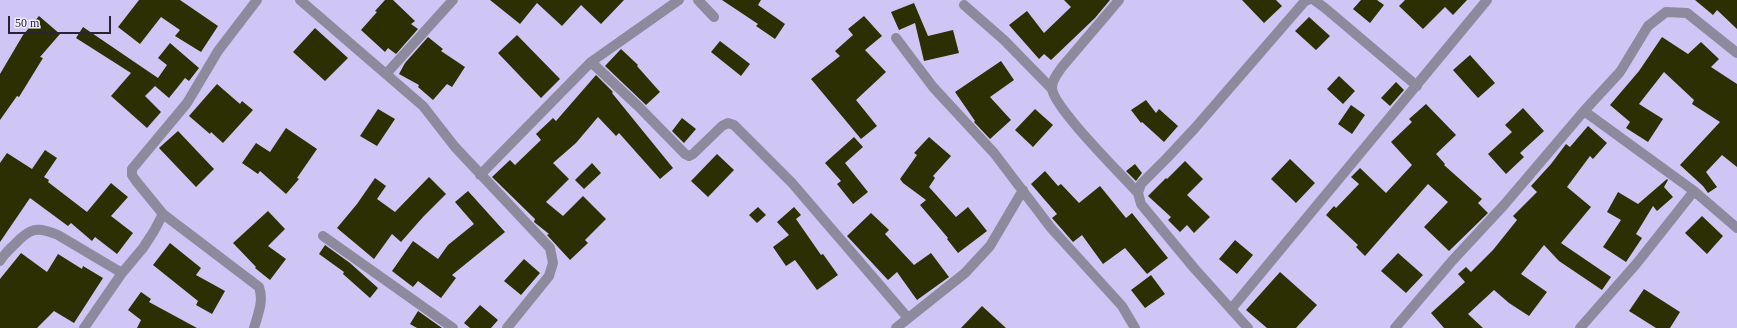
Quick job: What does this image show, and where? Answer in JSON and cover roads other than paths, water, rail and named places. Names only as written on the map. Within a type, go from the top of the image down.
[{"type":"street","points":[[254,328],[261,300],[259,287],[163,214],[136,182],[132,175],[132,169],[187,103],[218,51],[257,0]]},
{"type":"street","points":[[300,0],[423,106],[455,147],[480,175],[550,248],[553,263],[549,276],[507,328]]},
{"type":"street","points":[[386,74],[453,0]]},
{"type":"street","points":[[480,175],[591,62],[679,0]]},
{"type":"street","points":[[698,0],[714,17]]},
{"type":"street","points":[[1052,89],[1054,78],[1062,67],[1119,0]]},
{"type":"street","points":[[1138,193],[1140,184],[1167,158],[1266,44],[1305,1],[1308,0]]},
{"type":"street","points":[[1314,0],[1417,86]]},
{"type":"street","points":[[1232,308],[1487,0]]},
{"type":"street","points":[[964,5],[1004,40],[1052,89],[1060,105],[1076,126],[1138,193],[1141,204],[1194,268],[1232,308],[1248,328]]},
{"type":"street","points":[[1394,328],[1620,72],[1648,26],[1666,12],[1687,13],[1737,53]]},
{"type":"street","points":[[896,38],[933,87],[994,153],[1050,228],[1122,306],[1134,328]]},
{"type":"street","points":[[591,62],[638,106],[685,154],[689,156],[693,154],[722,126],[728,123],[734,124],[792,183],[908,318]]},
{"type":"street","points":[[1584,111],[1694,191],[1737,228]]},
{"type":"street","points":[[896,328],[965,273],[990,246],[1023,190]]},
{"type":"street","points":[[1580,328],[1637,263],[1694,191]]},
{"type":"street","points":[[84,328],[122,273],[144,248],[163,214]]},
{"type":"street","points":[[1,258],[24,234],[32,230],[48,230],[122,273]]},
{"type":"street","points":[[324,236],[453,328]]}]
